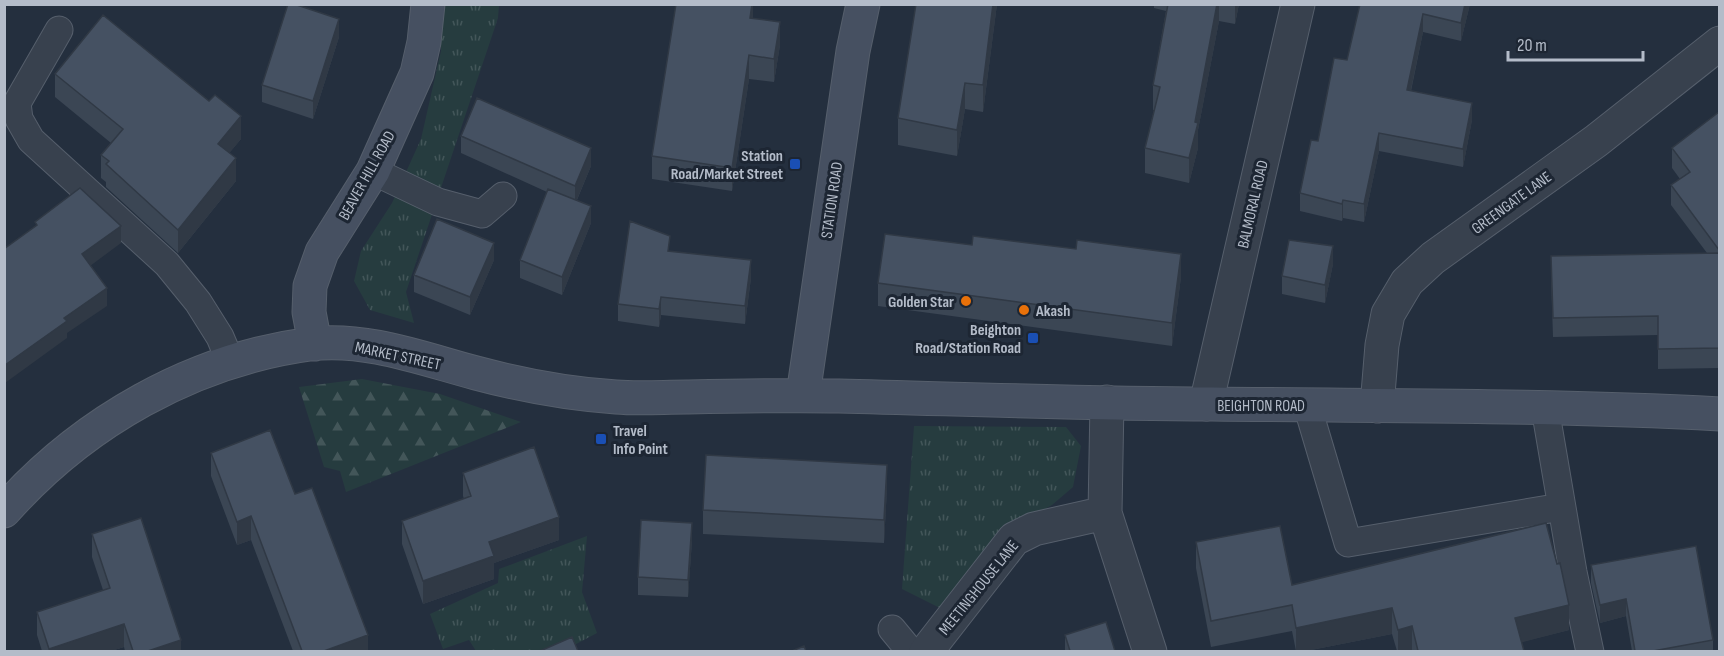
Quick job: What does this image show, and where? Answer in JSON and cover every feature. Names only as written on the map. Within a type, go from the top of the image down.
[{"type":"main road","name":"BEAVER HILL ROAD","points":[[315,344],[309,312],[310,286],[322,252],[372,171],[417,73],[428,4]]},
{"type":"main road","name":"STATION ROAD","points":[[802,395],[853,51],[863,4]]},
{"type":"main road","name":"MARKET STREET","points":[[4,511],[31,481],[79,440],[160,391],[257,355],[315,344],[361,345],[415,356],[481,375],[559,390],[619,398],[802,395]]},
{"type":"main road","name":"BEIGHTON ROAD","points":[[802,395],[1206,404],[1545,408],[1719,414]]},
{"type":"street","name":"BALMORAL ROAD","points":[[1206,404],[1298,4]]},
{"type":"street","name":"GREENGATE LANE","points":[[1377,406],[1382,345],[1388,314],[1407,282],[1433,258],[1596,141],[1719,43]]},
{"type":"street","points":[[1107,402],[1105,513],[1150,651]]},
{"type":"street","name":"MEETINGHOUSE LANE","points":[[926,651],[1014,539],[1034,529],[1105,513]]},
{"type":"lane","points":[[59,30],[17,102],[19,119],[31,140],[167,264],[198,302],[220,337],[231,363]]},
{"type":"lane","points":[[372,171],[438,202],[482,214],[502,196]]},
{"type":"lane","points":[[1307,405],[1348,543],[1561,507]]},
{"type":"lane","points":[[1545,408],[1561,507],[1590,651]]},
{"type":"lane","points":[[892,629],[911,651]]},
{"type":"green space","points":[[441,5],[499,5],[498,18],[406,292],[414,323],[370,310],[354,281],[361,251],[392,203],[421,139],[441,51]]},
{"type":"green space","points":[[362,379],[440,394],[521,422],[346,492],[340,471],[324,467],[299,387]]},
{"type":"green space","points":[[914,426],[1066,427],[1081,446],[1073,487],[1052,505],[998,535],[940,608],[902,589]]},
{"type":"green space","points":[[587,536],[582,592],[597,633],[563,651],[476,651],[469,640],[443,649],[430,614],[498,583],[499,569]]},
{"type":"building","points":[[288,4],[339,19],[313,101],[262,85]]},
{"type":"building","points":[[676,4],[752,4],[750,18],[780,22],[774,59],[749,55],[732,168],[652,156]]},
{"type":"building","points":[[916,4],[993,4],[983,85],[965,83],[957,130],[898,118]]},
{"type":"building","points":[[1168,4],[1217,4],[1195,122],[1198,123],[1189,158],[1145,148],[1160,87],[1153,85]]},
{"type":"building","points":[[1360,4],[1465,4],[1461,23],[1423,14],[1407,90],[1472,103],[1463,149],[1379,133],[1364,204],[1343,200],[1342,204],[1300,193],[1311,140],[1318,141],[1334,58],[1347,60]]},
{"type":"building","points":[[103,15],[209,101],[215,95],[241,116],[218,144],[236,158],[178,230],[106,164],[109,161],[101,155],[123,129],[55,74]]},
{"type":"building","points":[[477,98],[591,148],[575,186],[461,136]]},
{"type":"building","points":[[1719,112],[1719,250],[1671,185],[1690,172],[1672,148]]},
{"type":"building","points":[[80,188],[121,226],[82,254],[107,288],[64,318],[67,321],[5,365],[4,249],[37,225],[35,222]]},
{"type":"building","points":[[548,189],[591,206],[562,277],[520,260]]},
{"type":"building","points":[[437,219],[494,243],[470,297],[414,275]]},
{"type":"building","points":[[630,221],[670,236],[668,251],[751,260],[745,306],[661,297],[659,309],[618,304]]},
{"type":"building","points":[[885,234],[972,245],[973,236],[1076,249],[1077,240],[1181,254],[1172,323],[878,283]]},
{"type":"building","points":[[1289,240],[1333,246],[1325,285],[1282,276]]},
{"type":"building","points":[[1719,253],[1719,348],[1658,349],[1658,316],[1553,318],[1551,256]]},
{"type":"building","points":[[270,430],[295,494],[312,488],[368,635],[324,651],[302,651],[251,516],[237,522],[211,453]]},
{"type":"building","points":[[534,447],[559,517],[489,542],[494,556],[423,581],[402,521],[471,496],[463,473]]},
{"type":"building","points":[[706,455],[887,465],[884,520],[703,510]]},
{"type":"building","points":[[141,518],[181,640],[148,651],[133,651],[124,624],[49,649],[37,612],[110,588],[92,534]]},
{"type":"building","points":[[641,520],[692,523],[688,580],[638,577]]},
{"type":"building","points":[[1546,523],[1557,564],[1560,563],[1569,605],[1515,618],[1524,651],[1418,651],[1412,626],[1398,630],[1392,608],[1296,628],[1292,605],[1211,621],[1196,542],[1280,526],[1292,585]]},
{"type":"building","points":[[1696,546],[1713,640],[1653,651],[1635,651],[1626,599],[1600,605],[1591,565]]},
{"type":"building","points":[[1106,622],[1115,651],[1070,651],[1065,635]]},
{"type":"building","points":[[572,637],[578,651],[540,651]]},
{"type":"building","points":[[804,646],[806,651],[792,651]]},
{"type":"place","name":"Station Road/Market Street","points":[[795,164]]},
{"type":"place","name":"Golden Star","points":[[966,301]]},
{"type":"place","name":"Akash","points":[[1024,310]]},
{"type":"place","name":"Beighton Road/Station Road","points":[[1033,338]]},
{"type":"place","name":"Travel Info Point","points":[[601,439]]}]
